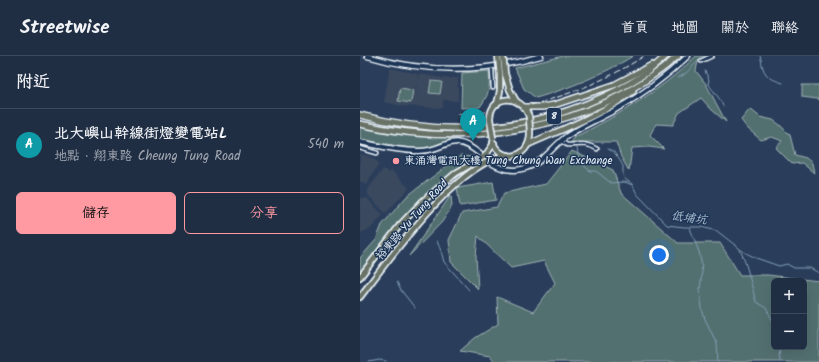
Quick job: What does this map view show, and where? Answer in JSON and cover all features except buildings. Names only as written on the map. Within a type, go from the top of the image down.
[{"type":"highway","name":"8","points":[[360,124],[400,132],[439,135],[483,134],[516,130],[552,122],[603,103],[645,82],[678,56]]},
{"type":"highway","name":"8","points":[[360,116],[402,124],[440,128],[484,128],[515,125],[555,115],[600,98],[633,82],[665,57]]},
{"type":"highway","points":[[524,107],[548,106],[614,85],[665,57]]},
{"type":"highway","points":[[529,144],[615,104],[645,82]]},
{"type":"main road","points":[[367,56],[406,65],[442,69],[483,67],[514,63],[541,56]]},
{"type":"main road","points":[[498,56],[503,75],[510,90],[516,101],[524,107],[528,117],[530,132],[529,144],[527,149],[515,155],[508,155],[500,152],[493,141],[490,120],[491,113],[496,104],[500,91],[503,75],[503,56]]},
{"type":"main road","points":[[492,163],[503,169],[509,170],[526,168],[542,159],[561,141],[576,130],[613,111],[646,90],[688,56]]},
{"type":"main road","points":[[496,104],[506,100],[516,101]]},
{"type":"main road","name":"裕東路 Yu Tung Road","points":[[360,277],[400,225],[423,201],[456,173],[485,156],[493,141]]},
{"type":"main road","points":[[360,142],[417,151],[427,150],[452,142],[458,142],[468,144],[480,154]]},
{"type":"main road","name":"裕東路 Yu Tung Road","points":[[360,298],[389,259],[426,214],[452,188],[472,171],[486,162],[498,156],[508,155]]},
{"type":"street","points":[[701,61],[712,56]]},
{"type":"street","points":[[492,70],[493,88]]},
{"type":"street","points":[[561,141],[567,145],[584,144],[597,149]]},
{"type":"street","points":[[360,148],[377,153]]},
{"type":"shaded area","points":[[390,68],[418,74],[416,95],[419,74],[443,78],[458,78],[458,101],[443,100],[443,108],[402,106],[384,102]]},
{"type":"shaded area","points":[[360,154],[368,156],[378,162],[378,166],[366,185],[360,181]]},
{"type":"shaded area","points":[[383,169],[389,173],[391,170],[409,188],[385,213],[368,195],[368,189]]},
{"type":"shaded area","points":[[360,198],[367,198],[383,215],[370,229],[360,233]]},
{"type":"green space","points":[[563,56],[633,56],[586,80],[536,98],[524,89],[515,68]]},
{"type":"green space","points":[[696,56],[705,56],[698,61],[696,71],[706,84],[726,122],[701,98],[679,113],[673,125],[656,124],[650,135],[664,149],[649,147],[632,148],[629,171],[621,157],[616,142],[571,142],[573,138],[622,112],[653,92]]},
{"type":"green space","points":[[489,71],[489,90],[480,107],[461,108],[462,73]]},
{"type":"green space","points":[[431,81],[442,82],[440,94],[429,93]]},
{"type":"green space","points":[[802,85],[819,85],[819,100],[802,97]]},
{"type":"green space","points":[[400,88],[413,90],[411,103],[398,101]]},
{"type":"green space","points":[[750,109],[760,117],[773,120],[790,135],[795,155],[806,158],[812,163],[814,173],[802,163],[792,164],[776,148],[782,141],[772,137],[761,140],[747,128],[741,120]]},
{"type":"green space","points":[[360,127],[417,136],[452,138],[431,147],[414,149],[360,139]]},
{"type":"green space","points":[[572,151],[613,170],[621,193],[678,243],[720,243],[740,275],[768,275],[794,278],[771,278],[771,350],[807,350],[807,280],[819,281],[819,362],[495,362],[490,356],[460,351],[475,338],[498,324],[497,297],[533,312],[555,283],[544,261],[511,268],[478,236],[476,256],[478,289],[451,262],[449,240],[462,213],[497,207],[504,193],[546,184]]},
{"type":"green space","points":[[460,156],[476,157],[443,180],[427,195],[384,242],[360,274],[360,258],[376,240],[382,225],[406,197]]},
{"type":"green space","points":[[493,182],[496,200],[460,206],[457,188]]},
{"type":"green space","points":[[451,195],[452,206],[442,222],[409,256]]},
{"type":"waterway","points":[[678,78],[688,71],[702,56]]},
{"type":"waterway","points":[[760,56],[762,66],[766,74],[776,81],[783,83]]},
{"type":"waterway","points":[[705,71],[709,80],[708,83],[723,106]]},
{"type":"waterway","points":[[577,148],[579,160],[590,171],[596,171],[611,183],[625,182],[632,185]]},
{"type":"waterway","name":"低埔坑","points":[[608,149],[614,152],[623,166],[623,175],[625,179],[632,184],[637,194],[667,225],[701,227],[717,231],[744,252],[756,258],[779,266],[787,264],[794,268],[810,268],[819,273]]},
{"type":"waterway","points":[[690,228],[701,261],[702,272],[700,289],[702,309],[717,344],[718,362]]},
{"type":"waterway","points":[[437,241],[444,262],[469,290]]},
{"type":"waterway","points":[[740,250],[756,302],[766,308],[771,317]]},
{"type":"waterway","points":[[397,282],[400,289],[415,308]]},
{"type":"waterway","points":[[780,350],[779,357],[781,362]]},
{"type":"waterway","points":[[369,362],[379,360],[386,361]]},
{"type":"railway","points":[[531,105],[561,96],[604,79],[644,56]]},
{"type":"railway","points":[[457,114],[486,112]]},
{"type":"place","name":"北大嶼山幹線街燈變電站L","points":[[473,141]]},
{"type":"place","name":"東涌灣電訊大樓 Tung Chung Wan Exchange","points":[[396,161]]}]
